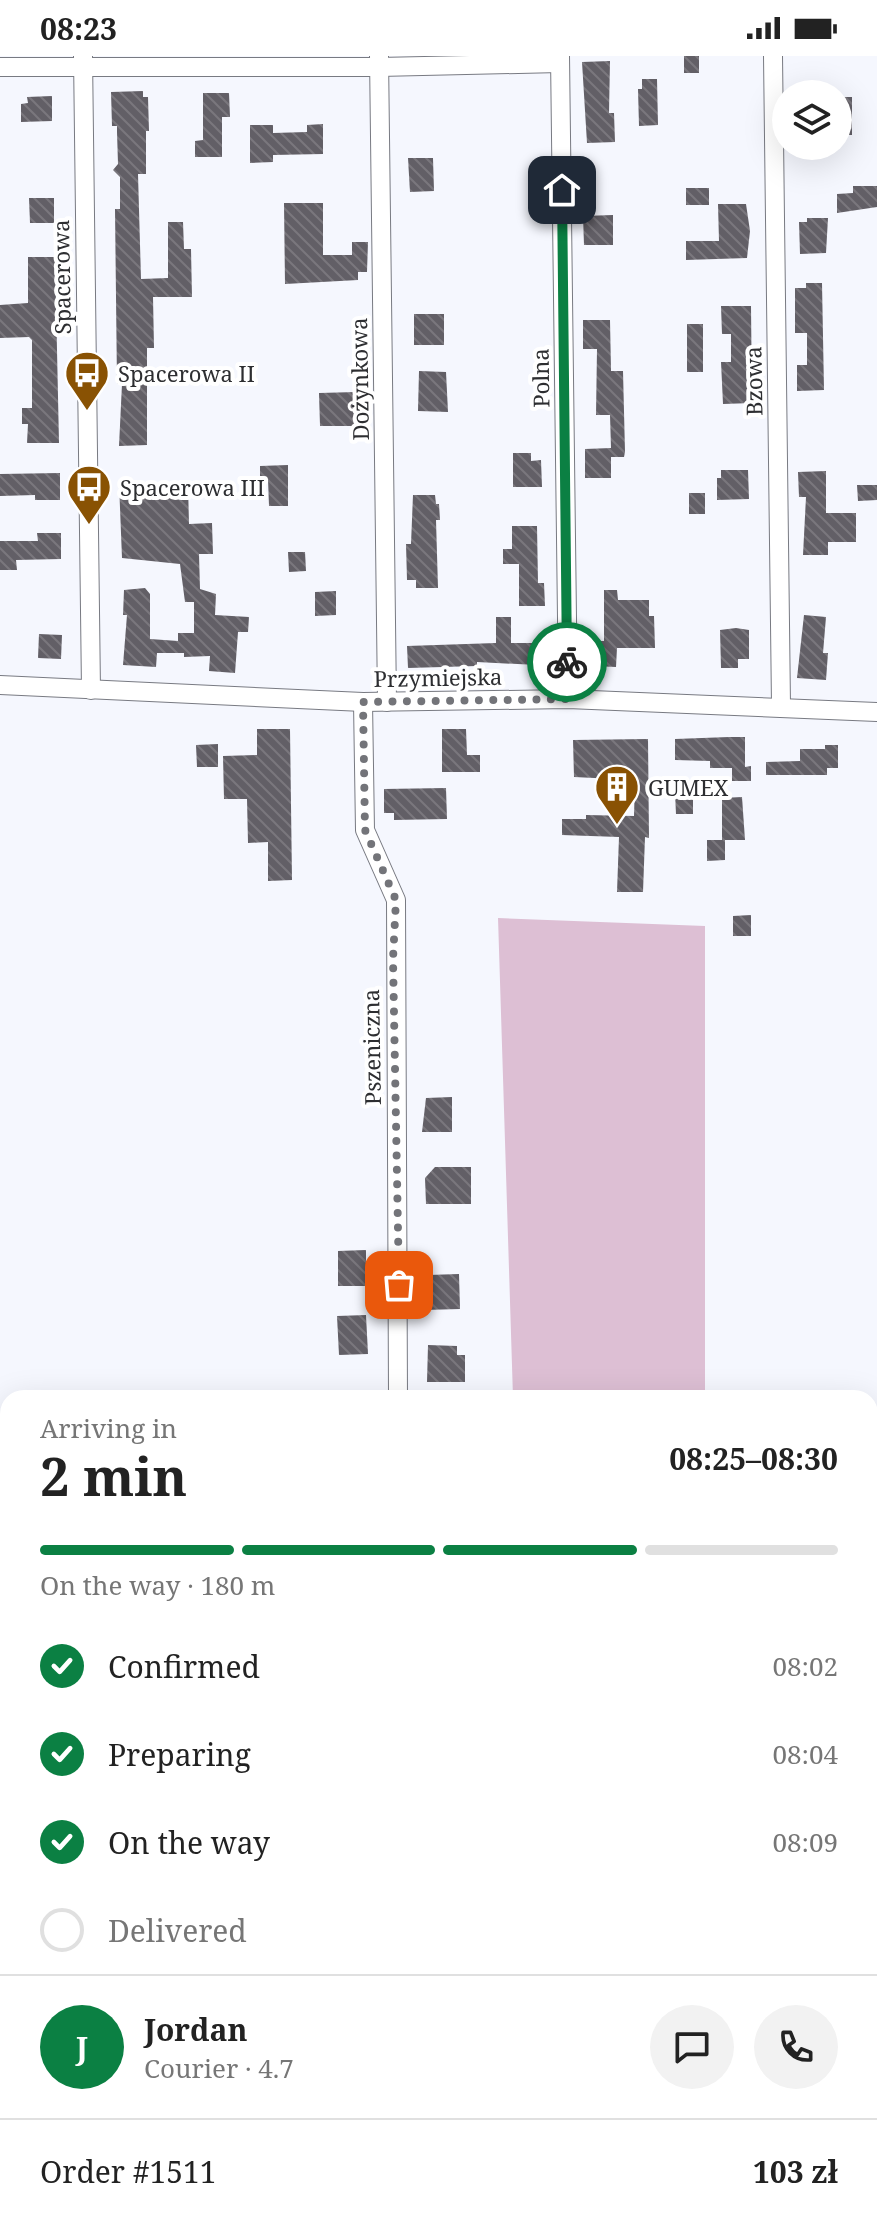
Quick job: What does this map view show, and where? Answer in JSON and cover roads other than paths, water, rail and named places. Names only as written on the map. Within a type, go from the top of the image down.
[{"type":"street","name":"Bzowa","points":[[773,56],[781,705]]},
{"type":"street","points":[[0,67],[83,62],[560,59]]},
{"type":"street","name":"Polna","points":[[560,59],[568,699]]},
{"type":"street","name":"Spacerowa","points":[[83,62],[91,690]]},
{"type":"street","name":"Dożynkowa","points":[[379,62],[387,702]]},
{"type":"street","name":"Przymiejska","points":[[0,685],[363,702],[568,699],[781,705],[877,712]]},
{"type":"street","name":"Pszeniczna","points":[[363,702],[365,830],[396,900],[398,1390]]},
{"type":"place","name":"Spacerowa II","points":[[87,412]]},
{"type":"place","name":"Spacerowa III","points":[[89,526]]},
{"type":"place","name":"GUMEX","points":[[617,826]]}]
